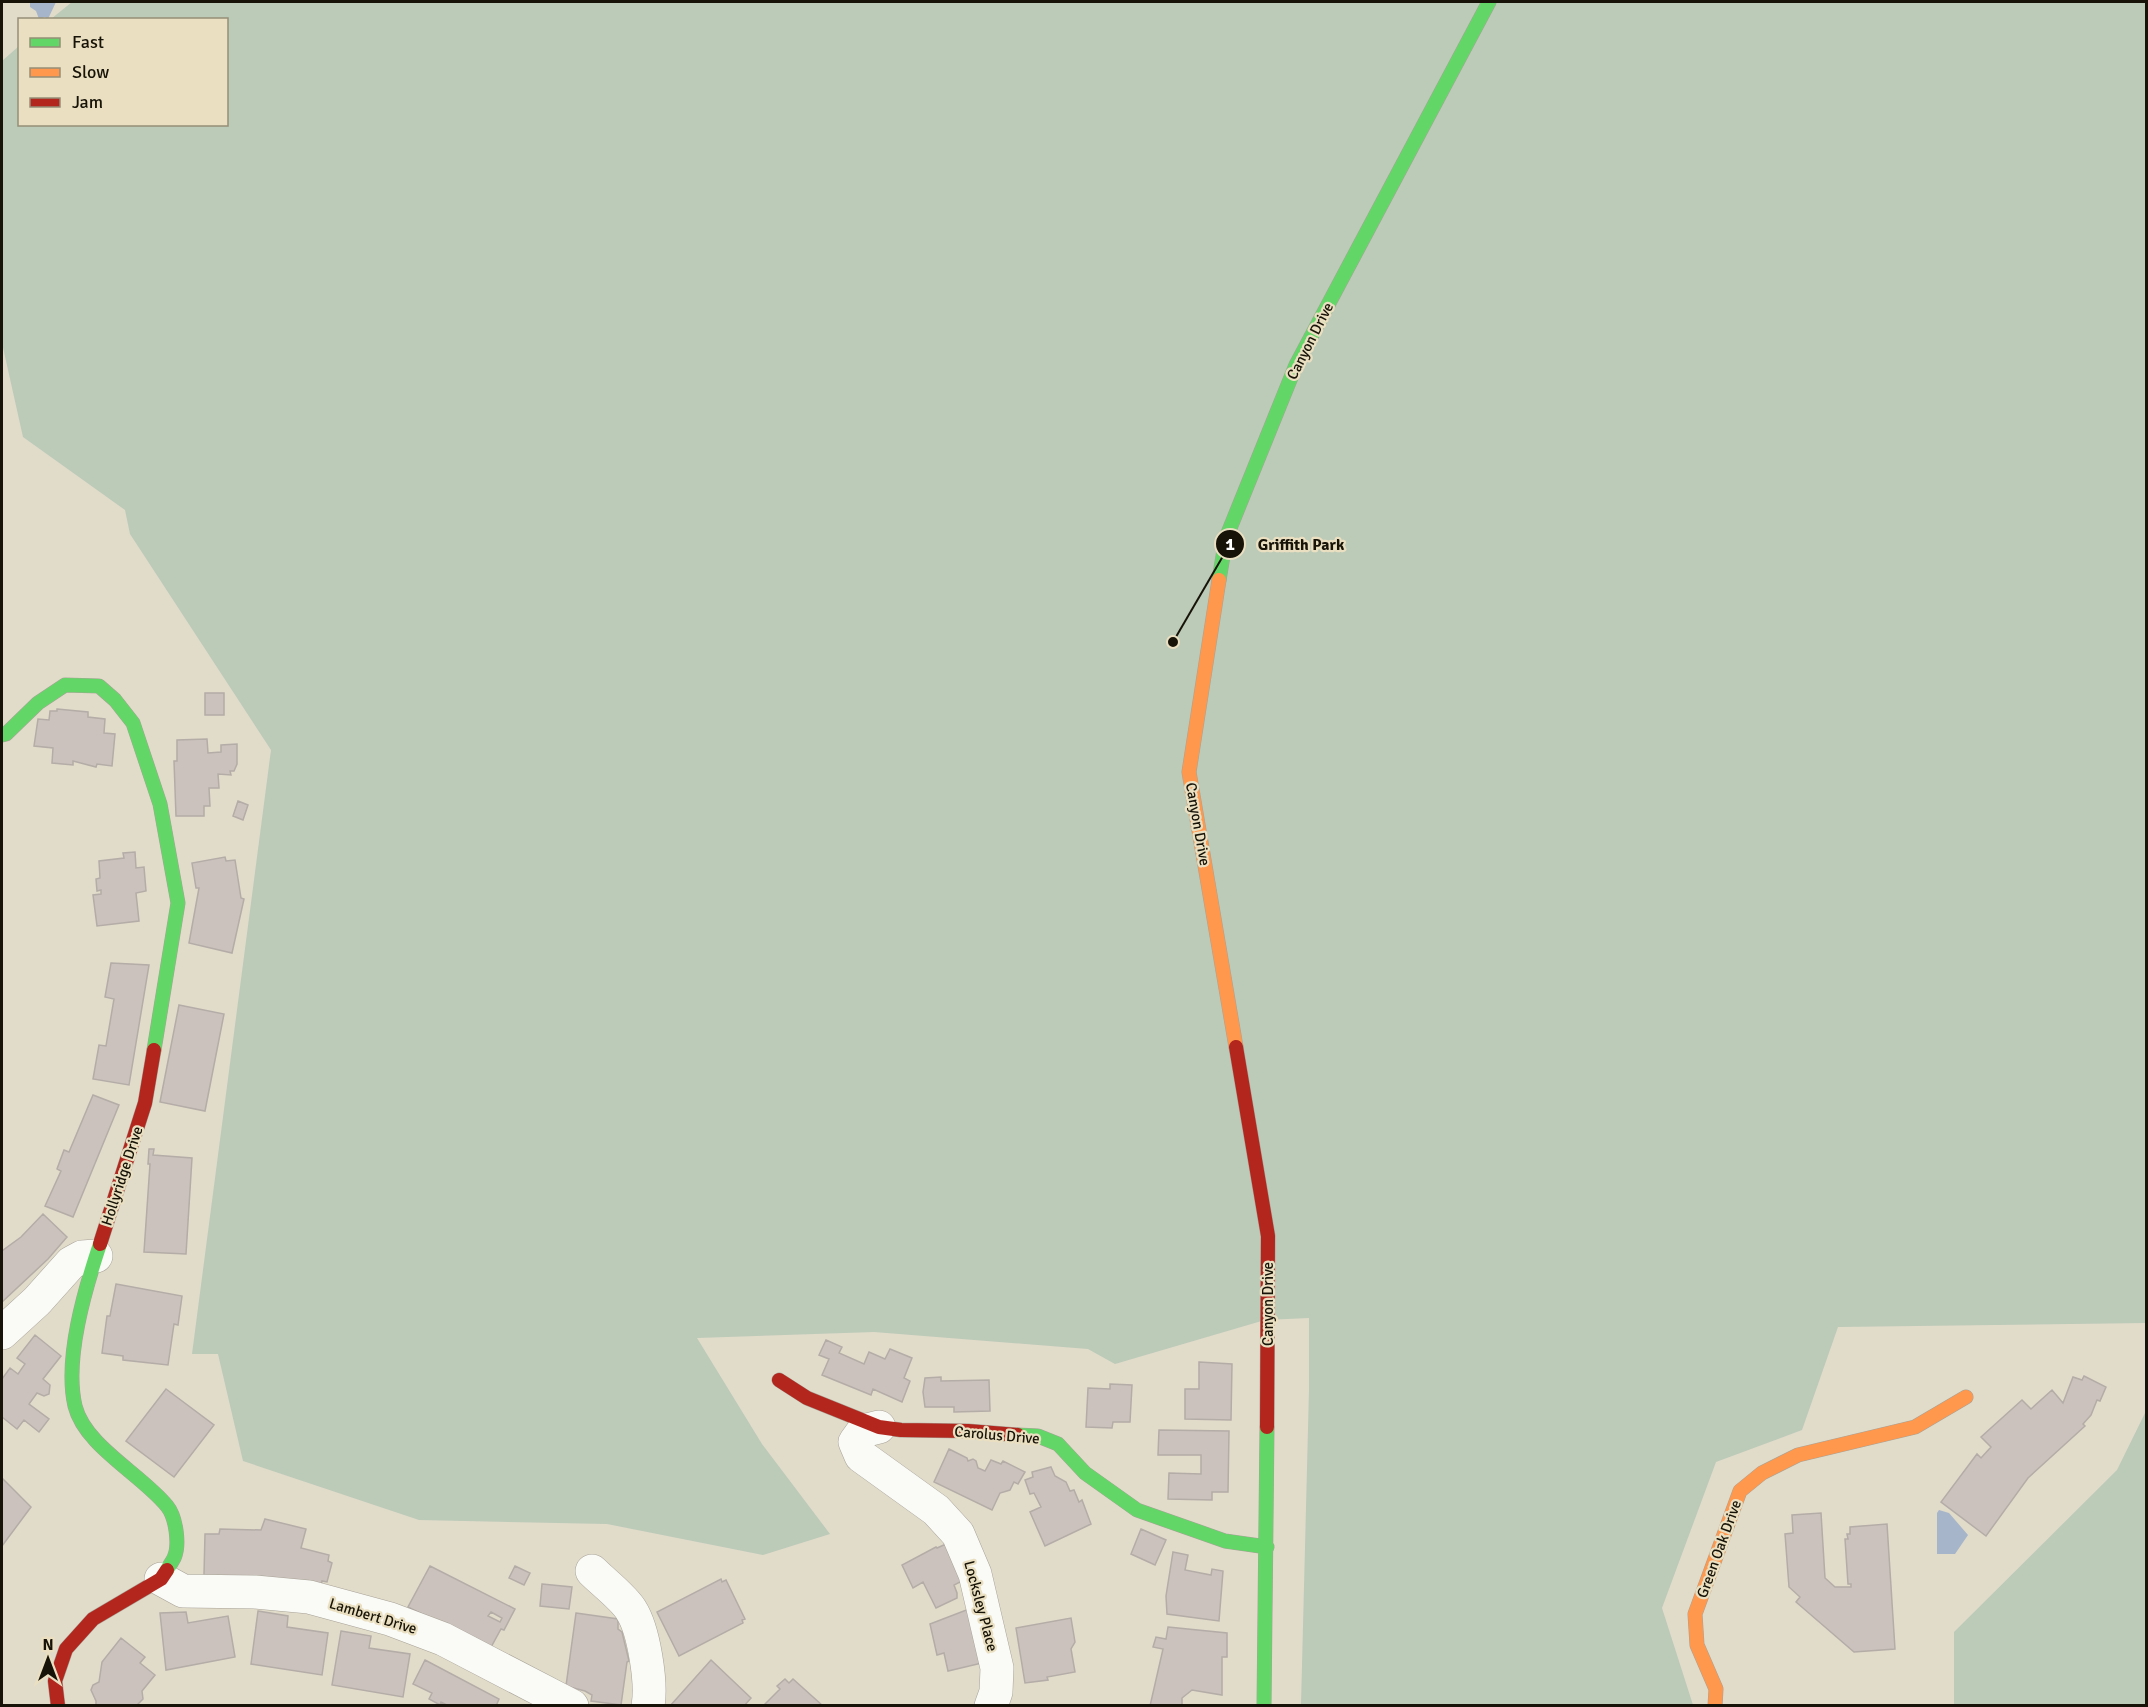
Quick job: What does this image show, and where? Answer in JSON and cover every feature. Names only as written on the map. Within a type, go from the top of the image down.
[{"type":"street","name":"Canyon Drive","points":[[1264,1706],[1268,1236],[1189,772],[1226,538],[1296,365],[1489,2]]},
{"type":"street","name":"Hollyridge Drive","points":[[2,735],[6,734],[38,703],[65,685],[99,686],[115,700],[133,723],[160,804],[174,874],[178,903],[145,1104],[96,1256],[78,1324],[72,1367],[75,1406],[86,1431],[168,1507],[177,1533],[175,1557],[161,1579]]},
{"type":"street","points":[[2,1333],[37,1301],[71,1263],[82,1257],[96,1256]]},
{"type":"street","name":"Carolus Drive","points":[[779,1380],[807,1398],[879,1426],[901,1430],[968,1431],[1038,1436],[1058,1444],[1085,1473],[1137,1510],[1225,1541],[1267,1547]]},
{"type":"street","name":"Green Oak Drive","points":[[1715,1706],[1716,1689],[1697,1645],[1695,1614],[1740,1491],[1762,1473],[1798,1455],[1915,1427],[1966,1398]]},
{"type":"street","name":"Locksley Place","points":[[879,1426],[863,1431],[855,1442],[861,1456],[936,1510],[958,1534],[975,1574],[997,1668],[996,1692],[992,1706]]},
{"type":"street","points":[[592,1571],[632,1610],[645,1648],[650,1696],[648,1706]]},
{"type":"street","points":[[58,1706],[55,1681],[66,1649],[93,1619],[161,1579]]},
{"type":"street","name":"Lambert Drive","points":[[161,1579],[183,1591],[255,1592],[309,1597],[390,1619],[443,1639],[572,1706]]},
{"type":"green space","points":[[72,2],[2146,2],[2146,1323],[1838,1327],[1802,1430],[1716,1462],[1662,1608],[1693,1705],[1301,1705],[1309,1318],[1265,1320],[1115,1364],[1088,1349],[874,1332],[697,1338],[762,1444],[830,1534],[763,1555],[607,1524],[419,1520],[243,1461],[218,1354],[192,1354],[271,750],[130,534],[125,510],[23,437],[2,343],[2,61],[18,47],[18,126],[228,126],[228,18],[52,18]]},
{"type":"green space","points":[[2146,1411],[2146,1705],[1954,1705],[1954,1632],[2117,1470]]},
{"type":"water","points":[[30,2],[56,2],[48,18],[39,18],[36,11],[30,7]]},
{"type":"water","points":[[1939,1510],[1949,1513],[1968,1535],[1955,1554],[1937,1554],[1937,1513]]},
{"type":"building","points":[[205,693],[224,693],[224,715],[205,715]]},
{"type":"building","points":[[57,709],[88,712],[88,717],[105,719],[104,733],[115,734],[112,766],[97,764],[96,767],[73,761],[73,765],[52,763],[53,748],[34,746],[38,719],[49,720],[50,711],[57,711]]},
{"type":"building","points":[[207,739],[208,753],[221,752],[221,745],[237,744],[237,764],[234,771],[230,771],[231,775],[218,774],[219,788],[209,788],[210,806],[204,806],[204,816],[176,816],[174,761],[177,761],[177,740]]},
{"type":"building","points":[[238,801],[248,805],[243,820],[233,816]]},
{"type":"building","points":[[135,852],[136,868],[144,867],[146,891],[136,893],[139,921],[97,926],[93,895],[101,894],[101,890],[97,891],[96,879],[100,878],[99,861],[124,858],[123,853]]},
{"type":"building","points":[[225,857],[226,861],[235,860],[241,898],[244,899],[232,953],[189,943],[199,888],[196,888],[192,863]]},
{"type":"building","points":[[111,963],[149,965],[129,1085],[93,1079],[99,1045],[106,1046],[114,999],[105,997]]},
{"type":"building","points":[[179,1005],[224,1014],[205,1111],[160,1102]]},
{"type":"building","points":[[93,1095],[119,1105],[73,1217],[45,1206],[61,1171],[57,1169],[64,1150],[69,1152]]},
{"type":"building","points":[[149,1149],[154,1149],[153,1155],[192,1158],[186,1254],[144,1252]]},
{"type":"building","points":[[43,1214],[67,1237],[48,1259],[2,1302],[2,1251],[21,1237]]},
{"type":"building","points":[[116,1284],[182,1296],[178,1325],[174,1324],[168,1365],[123,1360],[123,1356],[102,1353],[107,1316],[110,1316]]},
{"type":"building","points":[[35,1335],[61,1356],[43,1379],[50,1385],[49,1394],[44,1396],[37,1393],[29,1404],[49,1419],[39,1432],[24,1420],[17,1429],[2,1417],[2,1379],[10,1368],[18,1374],[25,1364],[17,1358]]},
{"type":"building","points":[[826,1340],[842,1347],[839,1353],[864,1364],[869,1352],[885,1359],[890,1349],[912,1358],[904,1378],[910,1381],[902,1402],[873,1389],[871,1395],[822,1375],[829,1359],[819,1355]]},
{"type":"building","points":[[1199,1362],[1232,1364],[1231,1420],[1185,1419],[1185,1389],[1199,1389]]},
{"type":"building","points":[[2084,1376],[2106,1387],[2100,1401],[2097,1400],[2091,1415],[2083,1424],[2085,1426],[2028,1478],[1986,1536],[1941,1502],[1977,1454],[1981,1458],[1991,1447],[1981,1437],[2022,1400],[2031,1409],[2052,1390],[2063,1403],[2073,1377],[2082,1380]]},
{"type":"building","points":[[941,1377],[941,1381],[989,1380],[990,1411],[954,1412],[954,1407],[925,1407],[923,1392],[925,1378]]},
{"type":"building","points":[[1110,1384],[1132,1385],[1130,1422],[1113,1422],[1112,1428],[1086,1427],[1088,1388],[1110,1389]]},
{"type":"building","points":[[166,1389],[214,1425],[174,1477],[126,1441]]},
{"type":"building","points":[[1159,1430],[1229,1431],[1228,1492],[1212,1492],[1212,1500],[1168,1499],[1169,1473],[1201,1474],[1201,1455],[1158,1455]]},
{"type":"building","points":[[949,1449],[967,1458],[968,1461],[973,1459],[978,1468],[985,1471],[991,1460],[1001,1464],[1003,1461],[1025,1472],[1018,1484],[1014,1482],[1010,1490],[1000,1493],[992,1510],[934,1482]]},
{"type":"building","points":[[1051,1467],[1055,1476],[1066,1482],[1070,1491],[1074,1490],[1079,1502],[1082,1500],[1091,1524],[1045,1546],[1030,1512],[1041,1507],[1034,1493],[1030,1494],[1025,1480],[1033,1477],[1032,1472]]},
{"type":"building","points":[[2,1478],[31,1507],[2,1546]]},
{"type":"building","points":[[1821,1513],[1825,1578],[1835,1587],[1851,1587],[1851,1584],[1848,1584],[1845,1539],[1848,1539],[1847,1534],[1850,1534],[1850,1527],[1887,1524],[1895,1649],[1854,1652],[1796,1602],[1800,1597],[1789,1587],[1785,1534],[1793,1533],[1792,1515]]},
{"type":"building","points":[[265,1519],[306,1529],[301,1548],[329,1555],[328,1561],[332,1563],[327,1582],[322,1581],[321,1587],[204,1575],[205,1534],[219,1534],[220,1529],[261,1530]]},
{"type":"building","points":[[1141,1529],[1166,1540],[1155,1565],[1131,1554]]},
{"type":"building","points":[[946,1544],[962,1581],[954,1585],[957,1598],[936,1608],[923,1582],[913,1588],[902,1565]]},
{"type":"building","points":[[1173,1552],[1188,1555],[1185,1570],[1211,1575],[1212,1569],[1223,1571],[1219,1621],[1167,1614],[1166,1596]]},
{"type":"building","points":[[430,1566],[515,1609],[504,1630],[501,1629],[490,1649],[408,1607]],"holes":[[[491,1612],[502,1618],[500,1622],[488,1616]]]},
{"type":"building","points":[[515,1566],[530,1573],[524,1585],[509,1578]]},
{"type":"building","points":[[721,1579],[722,1582],[726,1580],[745,1619],[742,1620],[743,1623],[679,1656],[657,1612]]},
{"type":"building","points":[[542,1584],[572,1587],[569,1609],[540,1606]]},
{"type":"building","points":[[969,1609],[982,1663],[948,1671],[944,1653],[937,1655],[930,1624]]},
{"type":"building","points":[[258,1611],[288,1616],[287,1627],[328,1633],[322,1675],[251,1664]]},
{"type":"building","points":[[186,1612],[188,1623],[228,1616],[235,1657],[166,1670],[160,1613]]},
{"type":"building","points":[[576,1613],[618,1619],[618,1629],[622,1632],[629,1661],[621,1705],[591,1701],[592,1695],[566,1686]]},
{"type":"building","points":[[1071,1618],[1075,1642],[1071,1649],[1075,1672],[1047,1677],[1048,1680],[1025,1683],[1016,1628]]},
{"type":"building","points":[[1168,1627],[1227,1633],[1227,1657],[1222,1657],[1222,1695],[1192,1690],[1182,1698],[1182,1706],[1150,1706],[1163,1649],[1153,1647],[1156,1637],[1166,1639]]},
{"type":"building","points":[[341,1631],[371,1636],[369,1648],[410,1654],[403,1697],[332,1685]]},
{"type":"building","points":[[121,1638],[145,1657],[140,1663],[155,1675],[142,1691],[143,1699],[136,1706],[96,1706],[91,1690],[93,1685],[99,1682],[102,1662]]},
{"type":"building","points":[[425,1660],[499,1699],[496,1706],[449,1706],[441,1702],[440,1705],[429,1699],[432,1693],[413,1684]]},
{"type":"building","points":[[711,1660],[751,1698],[744,1706],[670,1706]]},
{"type":"building","points":[[785,1679],[789,1683],[793,1679],[823,1706],[763,1706],[780,1689],[777,1686]]},
{"type":"traffic: fast","points":[[1219,580],[1226,538],[1296,365],[1489,2]]},
{"type":"traffic: fast","points":[[2,735],[6,734],[38,703],[65,685],[99,686],[115,700],[133,723],[160,804],[178,903],[154,1050]]},
{"type":"traffic: fast","points":[[100,1244],[88,1282],[74,1346],[72,1387],[75,1406],[90,1434],[156,1494],[170,1511],[175,1524],[177,1546],[174,1558],[167,1570]]},
{"type":"traffic: fast","points":[[1264,1706],[1267,1427]]},
{"type":"traffic: fast","points":[[1018,1435],[1038,1436],[1058,1444],[1085,1473],[1137,1510],[1225,1541],[1267,1547]]},
{"type":"traffic: slow","points":[[1219,580],[1189,772],[1236,1047]]},
{"type":"traffic: slow","points":[[1715,1706],[1716,1689],[1697,1645],[1695,1614],[1740,1491],[1762,1473],[1798,1455],[1915,1427],[1966,1397]]},
{"type":"traffic: jam","points":[[1236,1047],[1268,1236],[1267,1427]]},
{"type":"traffic: jam","points":[[100,1244],[145,1103],[154,1050]]},
{"type":"traffic: jam","points":[[779,1380],[807,1398],[879,1427],[1018,1435]]},
{"type":"traffic: jam","points":[[58,1706],[55,1681],[66,1649],[93,1619],[161,1579],[167,1570]]},
{"type":"place","name":"Griffith Park","points":[[1173,642]]}]
